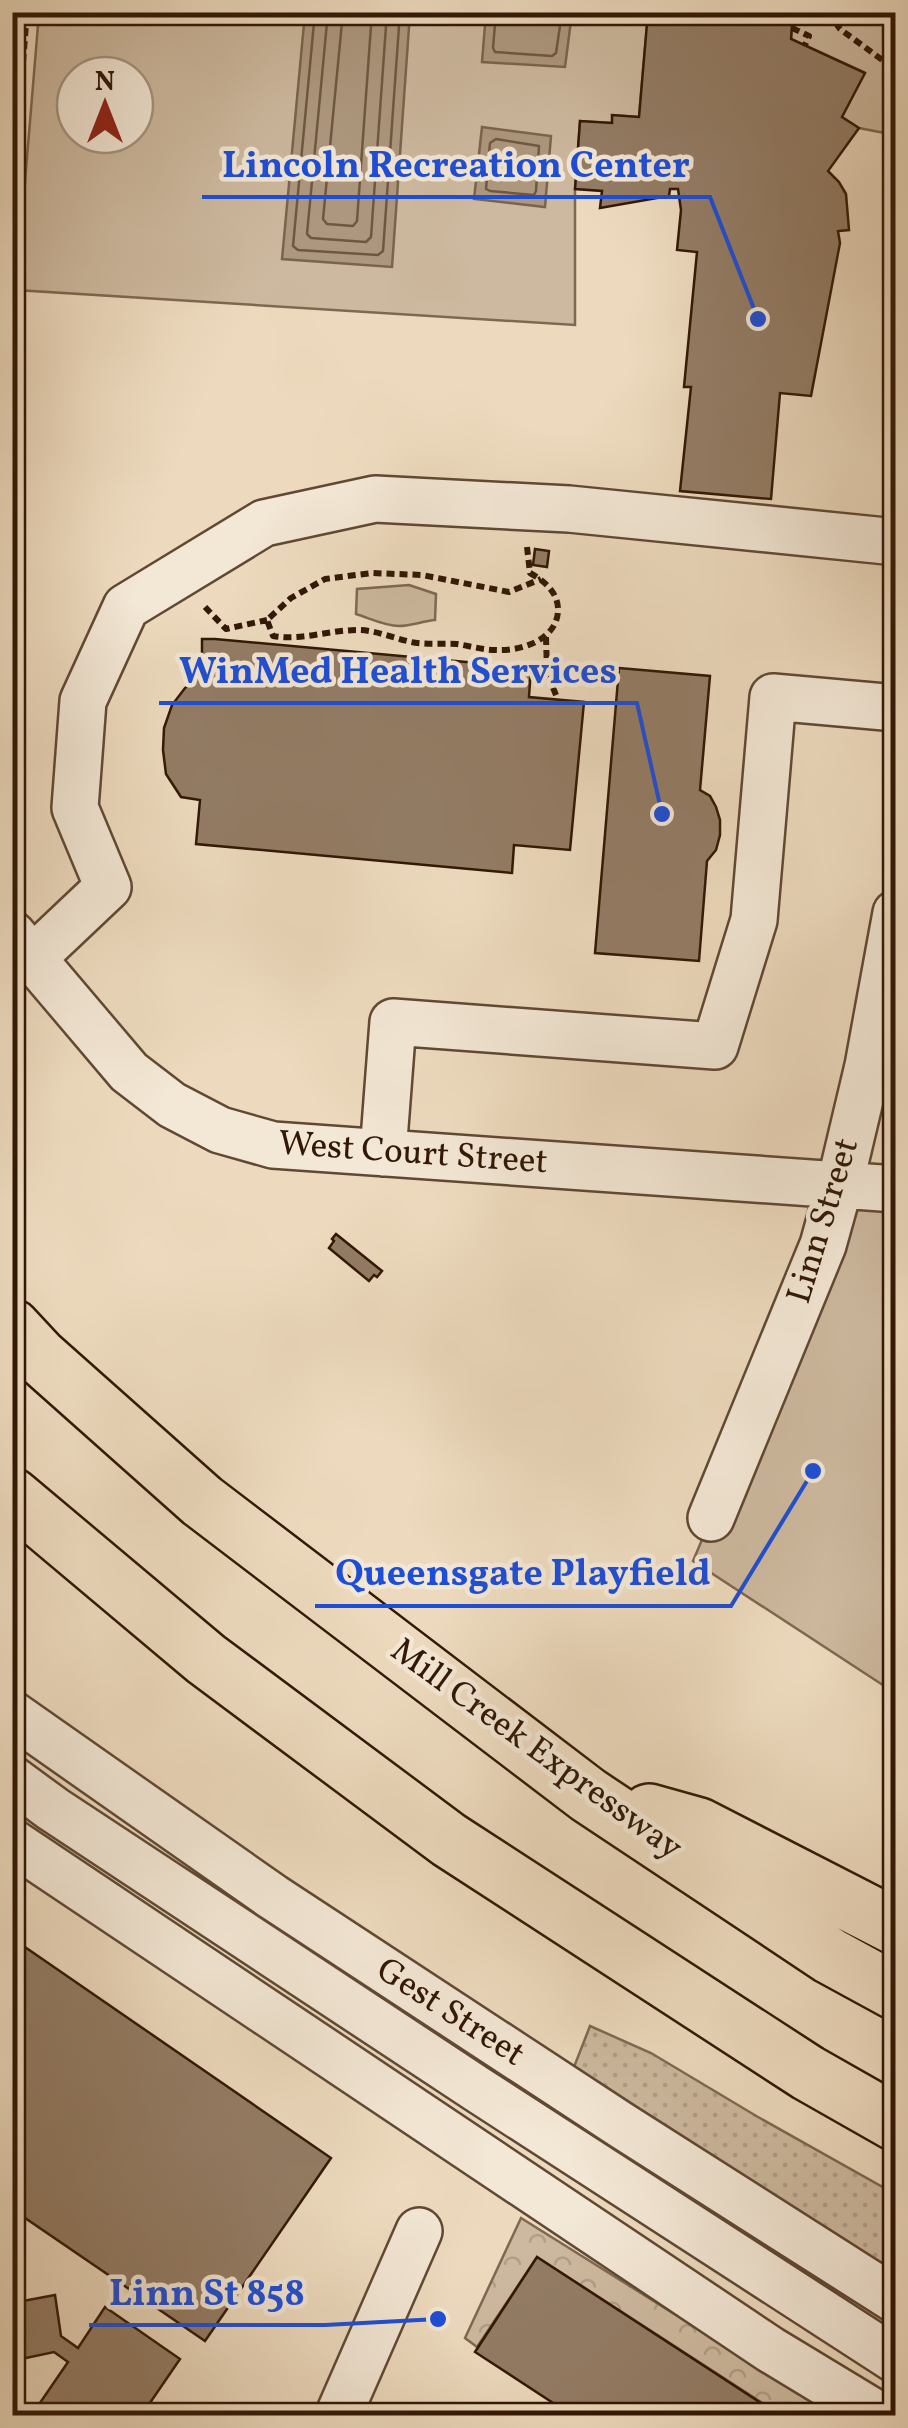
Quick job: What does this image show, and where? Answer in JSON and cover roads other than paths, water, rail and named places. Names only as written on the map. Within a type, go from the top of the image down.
[{"type":"highway","name":"Mill Creek Expressway","points":[[12,1328],[38,1356],[202,1501],[588,1795],[830,1956],[896,1992]]},
{"type":"highway","points":[[12,1496],[206,1660],[450,1840],[808,2072],[896,2124]]},
{"type":"highway","points":[[588,1795],[699,1826],[896,1926]]},
{"type":"street","points":[[23,946],[108,887],[74,808],[83,701],[126,607],[264,522],[375,500],[526,506],[896,542]]},
{"type":"street","points":[[382,1153],[393,1022],[715,1046],[754,920],[773,698],[896,708]]},
{"type":"street","name":"Linn Street","points":[[711,1518],[823,1245],[868,1066],[896,912]]},
{"type":"street","name":"West Court Street","points":[[23,946],[129,1072],[172,1105],[220,1130],[272,1146],[896,1189]]},
{"type":"street","name":"Gest Street","points":[[12,1714],[272,1897],[896,2300]]},
{"type":"street","points":[[12,1779],[477,2089],[896,2360]]},
{"type":"street","points":[[12,1842],[771,2350],[880,2416]]},
{"type":"street","points":[[338,2416],[418,2231]]},
{"type":"water","points":[[305,13],[410,13],[392,267],[282,259]]},
{"type":"water","points":[[486,13],[572,13],[565,67],[482,62]]},
{"type":"water","points":[[482,127],[551,136],[545,207],[474,199]]},
{"type":"place","name":"Lincoln Recreation Center","points":[[758,319]]},
{"type":"place","name":"WinMed Health Services","points":[[662,814]]},
{"type":"place","name":"Queensgate Playfield","points":[[813,1471]]},
{"type":"place","name":"Linn St 858","points":[[438,2319]]}]
